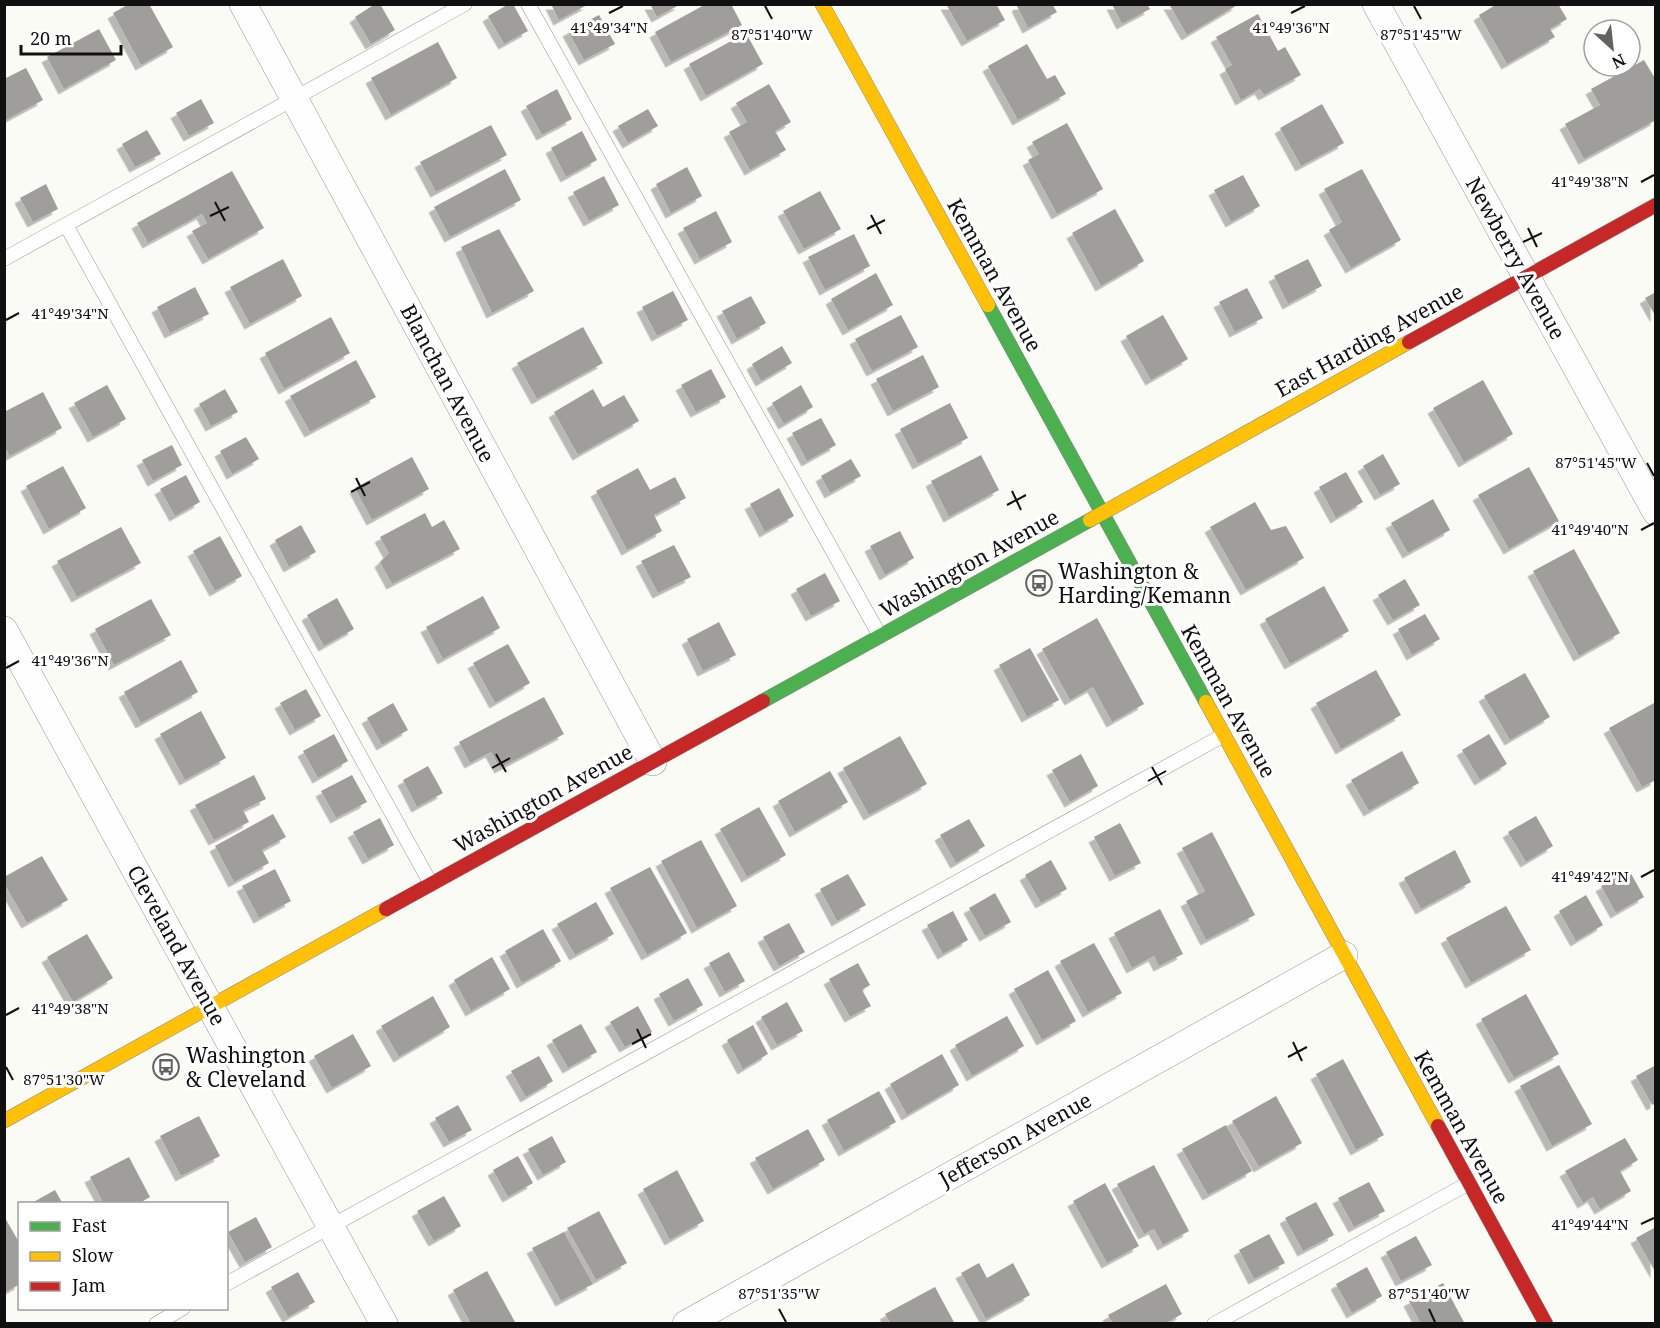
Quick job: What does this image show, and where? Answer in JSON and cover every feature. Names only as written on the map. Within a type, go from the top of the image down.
[{"type":"street","name":"Blanchan Avenue","points":[[243,4],[653,762]]},
{"type":"street","name":"Kemman Avenue","points":[[822,4],[1546,1323]]},
{"type":"street","name":"Newberry Avenue","points":[[1376,4],[1656,512]]},
{"type":"street","name":"East Harding Avenue","points":[[1103,513],[1656,205]]},
{"type":"street","name":"Washington Avenue","points":[[4,1121],[1103,513]]},
{"type":"street","name":"Cleveland Avenue","points":[[4,630],[384,1323]]},
{"type":"street","name":"Jefferson Avenue","points":[[686,1323],[1344,956]]},
{"type":"lane","points":[[4,259],[465,4]]},
{"type":"lane","points":[[528,4],[880,636]]},
{"type":"lane","points":[[66,225],[431,884]]},
{"type":"lane","points":[[228,1283],[1224,735]]},
{"type":"lane","points":[[1214,1323],[1469,1183]]},
{"type":"lane","points":[[156,1323],[179,1310]]},
{"type":"building","points":[[129,4],[149,4],[173,47],[141,65],[113,13]]},
{"type":"building","points":[[375,4],[380,4],[395,30],[371,44],[355,17]]},
{"type":"building","points":[[513,4],[528,31],[504,44],[488,16]]},
{"type":"building","points":[[551,4],[589,4],[559,20]]},
{"type":"building","points":[[650,4],[681,4],[657,17]]},
{"type":"building","points":[[706,4],[731,4],[742,25],[671,62],[655,32]]},
{"type":"building","points":[[946,4],[996,4],[1005,20],[967,41]]},
{"type":"building","points":[[1020,4],[1052,4],[1057,12],[1028,28],[1017,6]]},
{"type":"building","points":[[1112,4],[1147,4],[1150,9],[1122,24]]},
{"type":"building","points":[[1169,4],[1239,4],[1187,35]]},
{"type":"building","points":[[1497,4],[1558,4],[1567,19],[1550,29],[1555,37],[1507,64],[1479,15]]},
{"type":"building","points":[[1258,14],[1278,51],[1285,47],[1301,75],[1264,95],[1260,89],[1241,100],[1225,69],[1232,65],[1216,37]]},
{"type":"building","points":[[599,15],[615,44],[584,60],[568,31]]},
{"type":"building","points":[[99,29],[116,60],[64,89],[47,57]]},
{"type":"building","points":[[746,33],[763,64],[706,96],[689,64]]},
{"type":"building","points":[[438,42],[457,78],[391,115],[371,78]]},
{"type":"building","points":[[1027,44],[1047,79],[1055,75],[1066,94],[1018,120],[988,66]]},
{"type":"building","points":[[1644,60],[1656,80],[1656,120],[1584,159],[1565,124],[1600,105],[1591,89],[1611,78],[1642,78],[1642,61]]},
{"type":"building","points":[[26,68],[43,100],[4,121],[4,79]]},
{"type":"building","points":[[769,84],[791,122],[775,131],[786,150],[750,170],[729,132],[747,122],[736,103]]},
{"type":"building","points":[[557,89],[572,119],[542,135],[526,106]]},
{"type":"building","points":[[201,99],[214,123],[189,136],[176,113]]},
{"type":"building","points":[[1322,104],[1344,143],[1301,166],[1280,128]]},
{"type":"building","points":[[648,109],[658,126],[628,143],[618,126]]},
{"type":"building","points":[[1067,123],[1103,189],[1057,214],[1028,160],[1039,154],[1032,142]]},
{"type":"building","points":[[491,125],[507,155],[436,192],[420,162]]},
{"type":"building","points":[[147,130],[161,154],[135,167],[122,144]]},
{"type":"building","points":[[582,131],[597,160],[566,177],[551,148]]},
{"type":"building","points":[[687,167],[702,196],[671,213],[656,184]]},
{"type":"building","points":[[505,169],[521,200],[450,237],[434,207]]},
{"type":"building","points":[[1362,169],[1401,240],[1351,268],[1329,230],[1342,222],[1324,189]]},
{"type":"building","points":[[232,171],[264,228],[208,259],[192,231],[207,223],[202,214],[148,243],[137,223]]},
{"type":"building","points":[[1243,175],[1260,206],[1231,222],[1214,190]]},
{"type":"building","points":[[604,176],[619,205],[589,221],[573,192]]},
{"type":"building","points":[[46,184],[58,209],[33,222],[20,198]]},
{"type":"building","points":[[820,191],[841,229],[804,249],[783,211]]},
{"type":"building","points":[[1115,209],[1144,261],[1101,286],[1072,233]]},
{"type":"building","points":[[716,211],[732,242],[700,259],[683,228]]},
{"type":"building","points":[[499,229],[534,291],[492,313],[461,247]]},
{"type":"building","points":[[854,234],[870,266],[825,290],[808,257]]},
{"type":"building","points":[[283,259],[302,296],[250,324],[230,287]]},
{"type":"building","points":[[1308,259],[1322,286],[1288,304],[1274,276]]},
{"type":"building","points":[[876,273],[893,305],[848,330],[831,299]]},
{"type":"building","points":[[195,287],[209,314],[170,333],[157,307]]},
{"type":"building","points":[[1247,288],[1263,318],[1235,332],[1219,302]]},
{"type":"building","points":[[673,291],[688,320],[657,336],[642,307]]},
{"type":"building","points":[[1656,292],[1656,317],[1645,298]]},
{"type":"building","points":[[751,296],[766,323],[737,339],[722,311]]},
{"type":"building","points":[[901,315],[918,347],[872,371],[855,339]]},
{"type":"building","points":[[1163,315],[1188,359],[1151,380],[1126,336]]},
{"type":"building","points":[[331,317],[350,353],[284,389],[265,353]]},
{"type":"building","points":[[583,327],[603,363],[537,399],[517,363]]},
{"type":"building","points":[[782,346],[792,363],[761,381],[752,364]]},
{"type":"building","points":[[923,355],[939,387],[893,411],[876,379]]},
{"type":"building","points":[[356,360],[376,397],[310,432],[290,396]]},
{"type":"building","points":[[711,369],[726,397],[696,412],[681,385]]},
{"type":"building","points":[[1483,380],[1513,434],[1464,462],[1433,408]]},
{"type":"building","points":[[107,385],[126,419],[93,437],[74,403]]},
{"type":"building","points":[[801,385],[813,407],[784,424],[772,403]]},
{"type":"building","points":[[225,389],[238,412],[211,426],[199,404]]},
{"type":"building","points":[[593,389],[603,407],[624,395],[639,421],[578,455],[554,412]]},
{"type":"building","points":[[43,392],[62,428],[10,456],[4,446],[4,412]]},
{"type":"building","points":[[950,403],[968,438],[918,464],[900,429]]},
{"type":"building","points":[[821,418],[836,445],[807,461],[792,433]]},
{"type":"building","points":[[246,437],[259,459],[232,474],[220,451]]},
{"type":"building","points":[[172,445],[182,465],[153,481],[142,460]]},
{"type":"building","points":[[1383,454],[1400,484],[1380,495],[1363,466]]},
{"type":"building","points":[[981,455],[999,490],[949,517],[931,481]]},
{"type":"building","points":[[412,457],[429,489],[372,520],[355,488]]},
{"type":"building","points":[[851,459],[861,476],[830,493],[821,476]]},
{"type":"building","points":[[63,466],[86,508],[49,529],[26,486]]},
{"type":"building","points":[[1529,467],[1559,521],[1509,549],[1478,495]]},
{"type":"building","points":[[638,468],[650,490],[675,477],[686,498],[654,515],[662,531],[627,550],[596,491]]},
{"type":"building","points":[[1346,472],[1363,502],[1336,518],[1319,487]]},
{"type":"building","points":[[186,475],[200,502],[175,516],[160,489]]},
{"type":"building","points":[[779,488],[794,516],[765,532],[750,504]]},
{"type":"building","points":[[1433,499],[1450,530],[1408,553],[1391,523]]},
{"type":"building","points":[[1255,502],[1271,530],[1286,526],[1304,558],[1246,590],[1210,527]]},
{"type":"building","points":[[425,513],[432,527],[444,520],[460,549],[392,584],[380,562],[389,553],[380,537]]},
{"type":"building","points":[[301,525],[316,552],[289,567],[275,540]]},
{"type":"building","points":[[121,527],[141,563],[77,597],[57,561]]},
{"type":"building","points":[[900,531],[914,558],[885,575],[870,546]]},
{"type":"building","points":[[220,536],[242,576],[215,591],[193,551]]},
{"type":"building","points":[[674,545],[691,577],[658,593],[641,561]]},
{"type":"building","points":[[1574,549],[1620,633],[1579,656],[1533,571]]},
{"type":"building","points":[[825,573],[840,601],[811,616],[796,589]]},
{"type":"building","points":[[1405,579],[1420,605],[1393,620],[1378,595]]},
{"type":"building","points":[[1324,586],[1349,631],[1290,664],[1265,619]]},
{"type":"building","points":[[483,596],[500,628],[443,659],[426,627]]},
{"type":"building","points":[[337,598],[354,629],[324,646],[307,615]]},
{"type":"building","points":[[151,599],[171,635],[114,665],[95,629]]},
{"type":"building","points":[[1425,614],[1440,639],[1412,655],[1398,629]]},
{"type":"building","points":[[1097,618],[1144,704],[1112,722],[1093,687],[1070,700],[1042,649]]},
{"type":"building","points":[[719,622],[736,655],[703,671],[687,639]]},
{"type":"building","points":[[508,644],[530,683],[495,703],[473,663]]},
{"type":"building","points":[[1030,648],[1059,700],[1027,717],[999,665]]},
{"type":"building","points":[[181,660],[198,692],[141,723],[124,692]]},
{"type":"building","points":[[1376,670],[1401,715],[1341,749],[1316,703]]},
{"type":"building","points":[[1525,673],[1550,717],[1510,740],[1484,696]]},
{"type":"building","points":[[306,689],[321,716],[295,730],[280,703]]},
{"type":"building","points":[[544,697],[564,734],[500,768],[491,752],[470,763],[459,742]]},
{"type":"building","points":[[393,703],[408,730],[382,745],[367,718]]},
{"type":"building","points":[[1654,703],[1656,780],[1642,787],[1609,728]]},
{"type":"building","points":[[201,711],[226,758],[185,780],[160,734]]},
{"type":"building","points":[[334,734],[348,761],[318,778],[303,751]]},
{"type":"building","points":[[1489,734],[1507,764],[1480,780],[1462,750]]},
{"type":"building","points":[[900,736],[927,784],[869,815],[843,768]]},
{"type":"building","points":[[1402,751],[1419,783],[1369,811],[1351,780]]},
{"type":"building","points":[[1081,754],[1098,786],[1070,802],[1052,770]]},
{"type":"building","points":[[428,766],[443,793],[417,807],[403,780]]},
{"type":"building","points":[[830,771],[848,802],[795,832],[778,801]]},
{"type":"building","points":[[254,775],[266,799],[243,810],[249,822],[214,840],[195,805]]},
{"type":"building","points":[[352,775],[367,802],[336,818],[321,791]]},
{"type":"building","points":[[759,807],[786,855],[747,877],[720,829]]},
{"type":"building","points":[[273,814],[286,837],[262,850],[269,863],[234,882],[215,846]]},
{"type":"building","points":[[1536,816],[1553,846],[1526,862],[1508,832]]},
{"type":"building","points":[[380,818],[394,845],[368,859],[353,832]]},
{"type":"building","points":[[969,819],[985,846],[956,863],[940,835]]},
{"type":"building","points":[[1120,823],[1141,863],[1115,876],[1094,837]]},
{"type":"building","points":[[1212,832],[1255,915],[1206,940],[1186,901],[1205,891],[1182,848]]},
{"type":"building","points":[[701,840],[737,906],[697,928],[661,861]]},
{"type":"building","points":[[1455,850],[1471,882],[1421,909],[1404,878]]},
{"type":"building","points":[[42,856],[68,900],[27,923],[4,883],[4,877]]},
{"type":"building","points":[[1051,860],[1067,889],[1041,903],[1025,875]]},
{"type":"building","points":[[650,867],[687,933],[647,955],[610,888]]},
{"type":"building","points":[[275,869],[291,901],[259,918],[242,886]]},
{"type":"building","points":[[1629,870],[1644,897],[1616,913],[1601,886]]},
{"type":"building","points":[[848,874],[866,905],[837,921],[820,889]]},
{"type":"building","points":[[995,893],[1011,922],[985,936],[969,908]]},
{"type":"building","points":[[1586,895],[1603,925],[1576,941],[1559,911]]},
{"type":"building","points":[[596,902],[614,934],[575,955],[557,924]]},
{"type":"building","points":[[1506,906],[1531,950],[1471,983],[1446,938]]},
{"type":"building","points":[[1160,909],[1183,954],[1159,966],[1154,956],[1132,968],[1114,933]]},
{"type":"building","points":[[953,911],[968,940],[943,954],[927,925]]},
{"type":"building","points":[[789,923],[805,952],[779,966],[763,937]]},
{"type":"building","points":[[543,929],[561,961],[522,983],[505,951]]},
{"type":"building","points":[[87,934],[113,978],[73,1002],[47,957]]},
{"type":"building","points":[[1094,943],[1122,993],[1088,1012],[1060,961]]},
{"type":"building","points":[[729,952],[745,981],[725,992],[709,963]]},
{"type":"building","points":[[492,957],[510,989],[471,1011],[454,980]]},
{"type":"building","points":[[858,963],[870,985],[862,990],[871,1006],[850,1017],[829,979]]},
{"type":"building","points":[[1048,970],[1076,1021],[1042,1040],[1014,989]]},
{"type":"building","points":[[688,978],[703,1005],[674,1021],[659,994]]},
{"type":"building","points":[[1526,994],[1559,1054],[1514,1078],[1481,1019]]},
{"type":"building","points":[[433,996],[450,1027],[399,1057],[381,1026]]},
{"type":"building","points":[[787,1002],[803,1031],[777,1045],[761,1017]]},
{"type":"building","points":[[638,1006],[652,1032],[625,1047],[610,1022]]},
{"type":"building","points":[[1007,1016],[1024,1046],[972,1076],[955,1045]]},
{"type":"building","points":[[581,1024],[597,1052],[568,1068],[552,1040]]},
{"type":"building","points":[[753,1025],[768,1054],[743,1069],[727,1040]]},
{"type":"building","points":[[353,1034],[371,1066],[332,1088],[314,1056]]},
{"type":"building","points":[[942,1054],[959,1085],[907,1115],[890,1084]]},
{"type":"building","points":[[539,1056],[553,1081],[526,1097],[511,1071]]},
{"type":"building","points":[[1343,1059],[1384,1135],[1356,1150],[1316,1074]]},
{"type":"building","points":[[1559,1065],[1592,1124],[1552,1146],[1520,1086]]},
{"type":"building","points":[[1656,1065],[1656,1103],[1652,1105],[1636,1076]]},
{"type":"building","points":[[879,1091],[896,1122],[844,1151],[827,1120]]},
{"type":"building","points":[[1276,1096],[1302,1143],[1259,1167],[1232,1121]]},
{"type":"building","points":[[458,1105],[472,1130],[449,1142],[435,1118]]},
{"type":"building","points":[[199,1116],[220,1156],[181,1176],[160,1136]]},
{"type":"building","points":[[1226,1125],[1252,1171],[1208,1195],[1182,1149]]},
{"type":"building","points":[[808,1129],[825,1160],[773,1189],[755,1158]]},
{"type":"building","points":[[552,1136],[566,1162],[543,1175],[528,1149]]},
{"type":"building","points":[[1625,1138],[1638,1160],[1620,1171],[1631,1191],[1600,1209],[1593,1197],[1583,1203],[1565,1171]]},
{"type":"building","points":[[518,1156],[533,1183],[508,1197],[493,1170]]},
{"type":"building","points":[[129,1157],[150,1197],[141,1202],[103,1202],[90,1177]]},
{"type":"building","points":[[1154,1165],[1189,1231],[1163,1245],[1154,1229],[1144,1234],[1117,1184]]},
{"type":"building","points":[[677,1170],[704,1221],[670,1240],[643,1189]]},
{"type":"building","points":[[1369,1182],[1385,1211],[1354,1227],[1338,1198]]},
{"type":"building","points":[[1105,1183],[1139,1246],[1107,1263],[1073,1201]]},
{"type":"building","points":[[55,1190],[62,1202],[34,1202]]},
{"type":"building","points":[[444,1196],[461,1226],[434,1241],[417,1211]]},
{"type":"building","points":[[1316,1202],[1334,1235],[1303,1251],[1285,1218]]},
{"type":"building","points":[[599,1211],[627,1263],[596,1280],[567,1228]]},
{"type":"building","points":[[4,1216],[18,1240],[18,1285],[4,1293]]},
{"type":"building","points":[[256,1217],[272,1247],[245,1262],[228,1232]]},
{"type":"building","points":[[1656,1227],[1656,1273],[1636,1238]]},
{"type":"building","points":[[564,1232],[593,1284],[561,1301],[532,1248]]},
{"type":"building","points":[[1269,1234],[1285,1263],[1254,1279],[1239,1250]]},
{"type":"building","points":[[1416,1236],[1432,1265],[1401,1281],[1386,1252]]},
{"type":"building","points":[[979,1263],[987,1278],[1013,1263],[1030,1295],[986,1319],[961,1273]]},
{"type":"building","points":[[1367,1267],[1382,1296],[1352,1313],[1336,1284]]},
{"type":"building","points":[[487,1271],[515,1322],[513,1324],[471,1324],[453,1290]]},
{"type":"building","points":[[298,1272],[315,1302],[288,1317],[271,1287]]},
{"type":"building","points":[[1443,1283],[1465,1324],[1421,1324],[1409,1301]]},
{"type":"building","points":[[1166,1284],[1182,1314],[1164,1324],[1113,1324],[1108,1315]]},
{"type":"building","points":[[935,1287],[955,1324],[891,1324],[885,1314]]},
{"type":"traffic: fast","points":[[988,305],[1206,702]]},
{"type":"traffic: fast","points":[[763,701],[1090,520]]},
{"type":"traffic: slow","points":[[822,4],[988,305]]},
{"type":"traffic: slow","points":[[1090,520],[1409,342]]},
{"type":"traffic: slow","points":[[1206,702],[1438,1126]]},
{"type":"traffic: slow","points":[[4,1121],[386,909]]},
{"type":"traffic: jam","points":[[1409,342],[1656,205]]},
{"type":"traffic: jam","points":[[386,909],[763,701]]},
{"type":"traffic: jam","points":[[1438,1126],[1546,1324]]},
{"type":"place","name":"Washington & Harding/Kemann","points":[[1039,583]]},
{"type":"place","name":"Washington & Cleveland","points":[[166,1067]]}]
